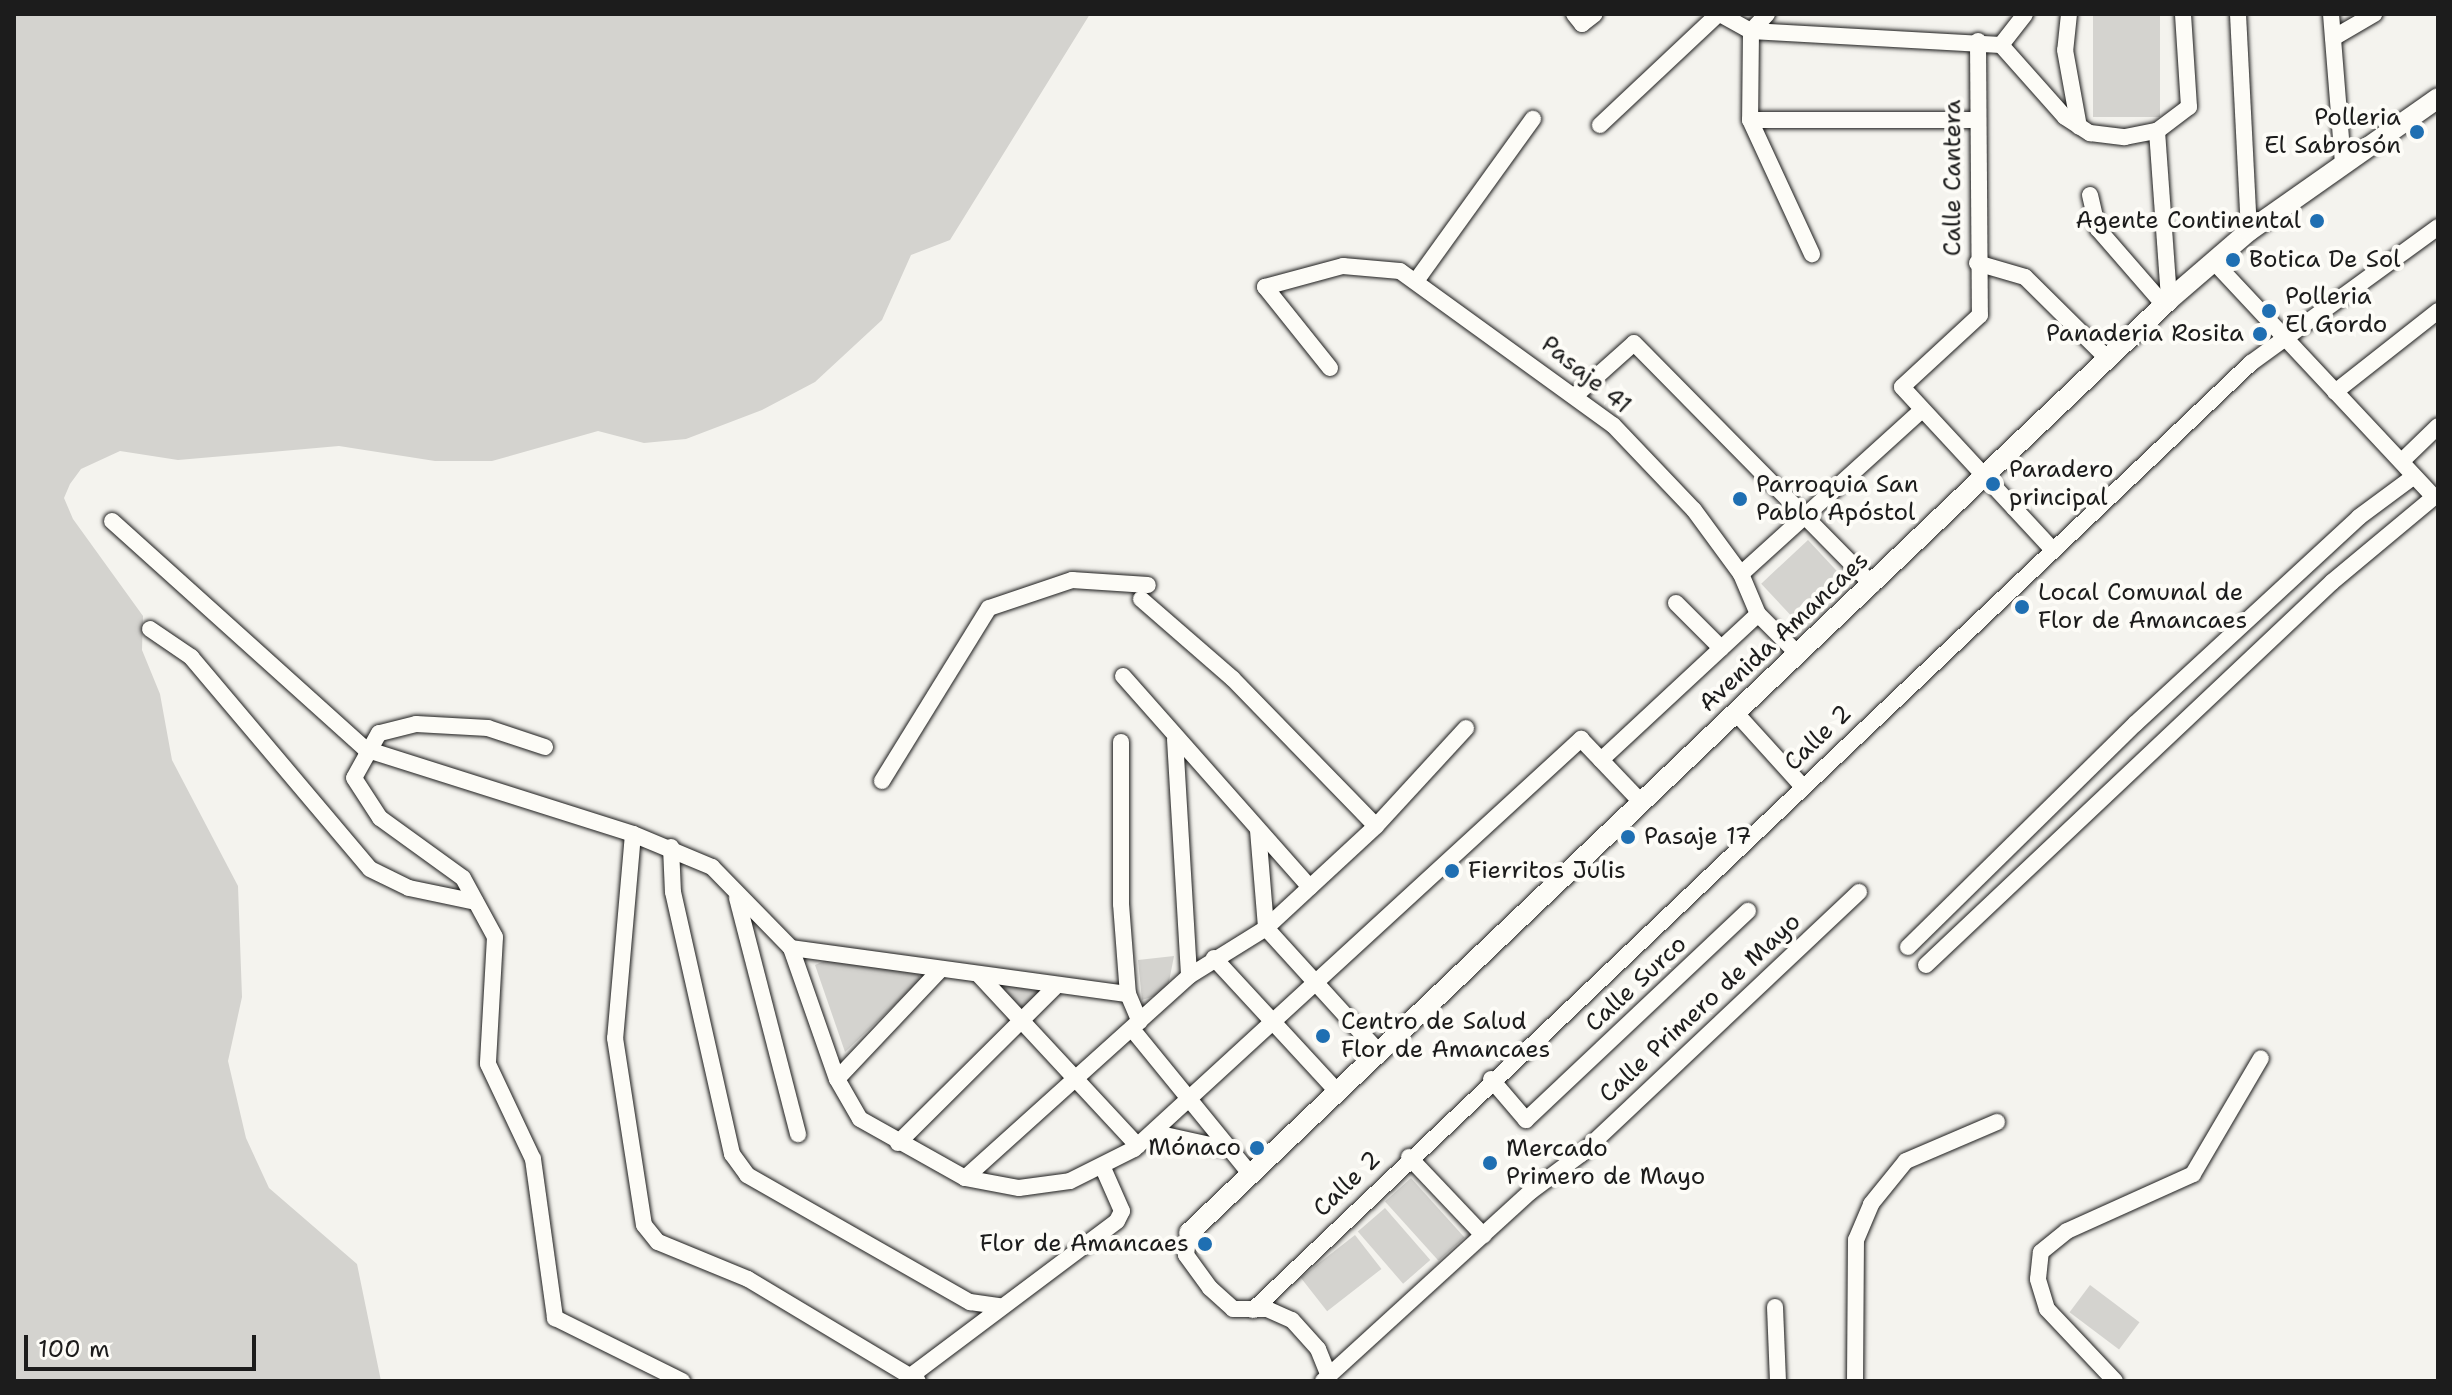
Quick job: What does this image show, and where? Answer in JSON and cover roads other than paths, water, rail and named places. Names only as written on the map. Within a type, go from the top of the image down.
[{"type":"street","points":[[1574,14],[1582,24],[1595,14]]},
{"type":"street","points":[[1600,125],[1719,14],[1751,31],[1978,41],[2001,45],[2079,127],[2104,136],[2157,131],[2189,107],[2183,14]]},
{"type":"street","points":[[1767,14],[1751,31],[1750,120],[1812,254]]},
{"type":"street","points":[[2001,45],[2025,14]]},
{"type":"street","points":[[2069,14],[2065,50],[2079,127]]},
{"type":"street","points":[[2238,14],[2249,231]]},
{"type":"street","points":[[2331,14],[2343,162]]},
{"type":"street","points":[[2333,38],[2374,14]]},
{"type":"street","name":"Calle Cantera","points":[[1922,410],[1902,387],[1980,315],[1977,263],[1978,41]]},
{"type":"street","name":"Avenida Amancaes","points":[[1189,1233],[1248,1171],[1873,585],[2213,261],[2343,162],[2438,98]]},
{"type":"street","points":[[1416,281],[1533,119]]},
{"type":"street","points":[[1750,120],[1977,120]]},
{"type":"street","points":[[2157,131],[2167,303]]},
{"type":"street","points":[[2090,195],[2098,229],[2167,303]]},
{"type":"street","name":"Calle 2","points":[[1253,1310],[1491,1079],[2251,363],[2438,227]]},
{"type":"street","points":[[1926,965],[2332,582],[2434,497],[2335,392],[2289,337],[2213,261]]},
{"type":"street","points":[[1977,263],[2025,277],[2108,359]]},
{"type":"street","name":"Pasaje 41","points":[[1330,368],[1265,287],[1343,266],[1400,271],[1577,394],[1694,510],[1741,574],[1758,614],[1798,654]]},
{"type":"street","points":[[2335,392],[2438,311]]},
{"type":"street","points":[[1577,394],[1634,343],[1873,585]]},
{"type":"street","points":[[1741,574],[1922,410],[2053,550]]},
{"type":"street","points":[[2402,461],[2438,426]]},
{"type":"street","points":[[1908,947],[2135,724],[2359,517],[2413,477]]},
{"type":"street","points":[[112,521],[365,749],[633,834],[671,847],[712,867],[736,896],[791,948],[837,1079],[860,1119],[965,1178],[1019,1188],[1103,1168],[1156,1133],[1316,988],[1581,739],[1641,802]]},
{"type":"street","points":[[882,781],[989,608],[1072,580],[1145,592],[1376,826]]},
{"type":"street","points":[[1676,603],[1721,648]]},
{"type":"street","points":[[1601,760],[1758,614]]},
{"type":"street","points":[[150,629],[199,665],[370,869],[409,888],[476,902]]},
{"type":"street","points":[[1123,676],[1175,739],[1310,887]]},
{"type":"street","points":[[1736,713],[1803,787]]},
{"type":"street","points":[[545,747],[488,728],[416,724],[379,733],[365,749],[355,786],[380,818],[463,878],[498,944],[488,1064],[533,1159],[555,1318],[682,1381]]},
{"type":"street","points":[[965,1178],[1079,1082],[1189,976],[1266,928],[1376,826],[1466,728]]},
{"type":"street","points":[[1175,739],[1189,976]]},
{"type":"street","points":[[1121,742],[1128,994],[1136,1026],[1188,1102],[1248,1171]]},
{"type":"street","points":[[1258,830],[1266,928],[1316,988],[1378,1051]]},
{"type":"street","points":[[633,834],[615,1038],[644,1225],[658,1242],[748,1279],[915,1378],[1000,1306],[1121,1217],[1103,1168]]},
{"type":"street","points":[[671,847],[673,892],[732,1154],[747,1175],[970,1302],[1000,1306]]},
{"type":"street","name":"Calle Primero de Mayo","points":[[1326,1378],[1483,1235],[1581,1154],[1859,892]]},
{"type":"street","points":[[736,896],[798,1134]]},
{"type":"street","name":"Calle Surco","points":[[1491,1079],[1526,1120],[1748,911]]},
{"type":"street","points":[[791,948],[1128,994]]},
{"type":"street","points":[[1214,958],[1336,1090]]},
{"type":"street","points":[[837,1079],[940,970]]},
{"type":"street","points":[[980,976],[1138,1146]]},
{"type":"street","points":[[898,1143],[1056,986]]},
{"type":"street","points":[[2115,1381],[2047,1309],[2038,1279],[2041,1252],[2067,1231],[2193,1174],[2261,1058]]},
{"type":"street","points":[[1855,1381],[1856,1240],[1871,1204],[1906,1161],[1997,1122]]},
{"type":"street","points":[[1156,1133],[1228,1149]]},
{"type":"street","points":[[1409,1157],[1483,1235]]},
{"type":"street","points":[[1189,1233],[1184,1247],[1196,1274],[1233,1309],[1253,1310],[1292,1320],[1318,1349],[1326,1378]]},
{"type":"street","points":[[1775,1307],[1778,1381]]},
{"type":"place","name":"Polleria El Sabrosón","points":[[2417,132]]},
{"type":"place","name":"Agente Continental","points":[[2317,221]]},
{"type":"place","name":"Botica De Sol","points":[[2233,260]]},
{"type":"place","name":"Polleria El Gordo","points":[[2269,311]]},
{"type":"place","name":"Panaderia Rosita","points":[[2260,334]]},
{"type":"place","name":"Paradero principal","points":[[1993,484]]},
{"type":"place","name":"Parroquia San Pablo Apóstol","points":[[1740,499]]},
{"type":"place","name":"Local Comunal de Flor de Amancaes","points":[[2022,607]]},
{"type":"place","name":"Pasaje 17","points":[[1628,837]]},
{"type":"place","name":"Fierritos Julis","points":[[1452,871]]},
{"type":"place","name":"Centro de Salud Flor de Amancaes","points":[[1323,1036]]},
{"type":"place","name":"Mónaco","points":[[1257,1148]]},
{"type":"place","name":"Mercado Primero de Mayo","points":[[1490,1163]]},
{"type":"place","name":"Flor de Amancaes","points":[[1205,1244]]}]
